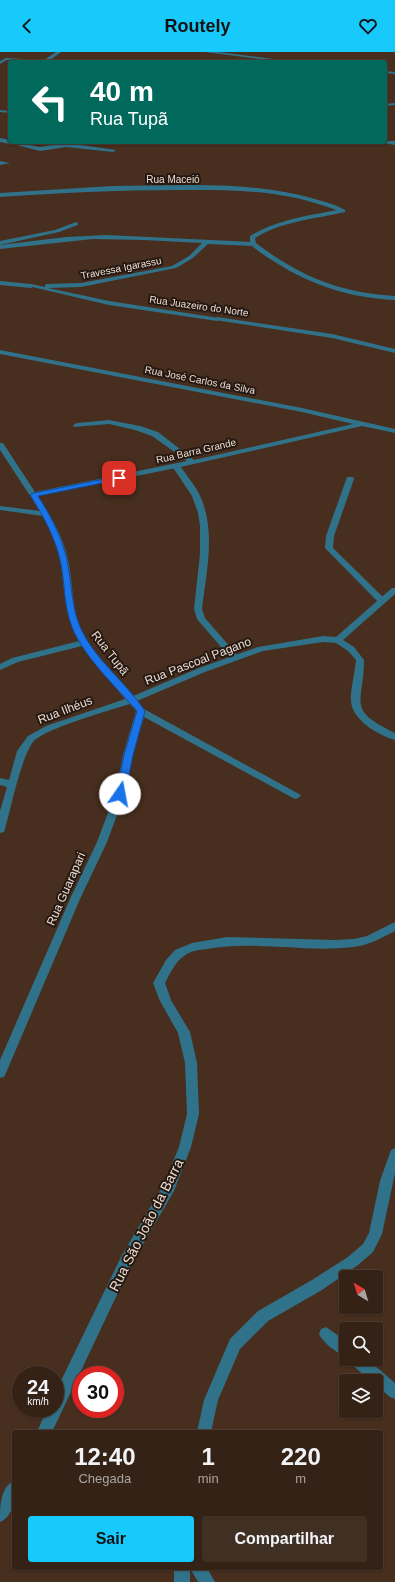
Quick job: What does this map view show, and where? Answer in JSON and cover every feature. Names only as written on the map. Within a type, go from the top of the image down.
[{"type":"street","points":[[5,52],[6,59]]},
{"type":"street","points":[[50,60],[59,52]]},
{"type":"street","points":[[207,52],[278,60],[282,56]]},
{"type":"street","points":[[0,63],[6,59],[20,60]]},
{"type":"street","points":[[19,144],[40,149],[50,149],[66,144],[113,150]]},
{"type":"street","points":[[0,163],[7,163]]},
{"type":"street","name":"Rua Maceió","points":[[0,195],[112,188],[244,188],[304,197],[323,202],[343,211],[281,224],[258,232],[252,237],[253,244]]},
{"type":"street","points":[[0,243],[57,231],[76,224]]},
{"type":"street","points":[[0,247],[106,237],[206,243],[253,244],[288,268],[321,284],[350,293],[395,298]]},
{"type":"street","name":"Travessa Igarassu","points":[[31,286],[81,285],[174,267],[191,257],[206,243]]},
{"type":"street","name":"Rua Juazeiro do Norte","points":[[0,283],[31,286],[110,303],[332,336],[395,351]]},
{"type":"street","name":"Rua José Carlos da Silva","points":[[0,352],[27,356],[363,423],[395,431]]},
{"type":"street","points":[[77,425],[109,422],[137,428],[155,434],[192,462]]},
{"type":"street","name":"Rua Barra Grande","points":[[34,495],[176,466],[363,423]]},
{"type":"street","name":"Rua Tupã","points":[[0,445],[46,514],[60,546],[70,607],[76,628],[88,650],[141,711],[296,796]]},
{"type":"street","points":[[176,466],[197,498],[203,518],[205,541],[198,609],[201,619],[235,658]]},
{"type":"street","points":[[350,479],[330,536],[329,548],[382,601]]},
{"type":"street","points":[[0,508],[46,514]]},
{"type":"street","points":[[395,590],[338,640],[351,649],[360,660],[355,701],[357,710],[365,719],[395,737]]},
{"type":"street","name":"Rua Pascoal Pagano","points":[[132,700],[261,649],[323,639],[338,640]]},
{"type":"street","points":[[0,667],[15,660],[84,643]]},
{"type":"street","name":"Rua Ilhéus","points":[[0,829],[22,751],[31,738],[49,728],[132,700]]},
{"type":"street","name":"Rua Guarapari","points":[[0,1073],[75,899],[102,842],[120,794],[128,755],[141,711]]},
{"type":"street","points":[[0,781],[12,785]]},
{"type":"street","name":"Rua São João da Barra","points":[[64,1390],[127,1259],[169,1187],[185,1147],[194,1114],[191,1063],[184,1032],[166,1001],[159,983],[170,963],[179,953],[192,947],[227,941],[335,944],[354,943],[370,939],[395,926]]},
{"type":"street","points":[[204,1430],[212,1400],[235,1344],[263,1316],[317,1285],[353,1261],[368,1248],[375,1234],[386,1181],[395,1154]]},
{"type":"street","points":[[326,1334],[339,1344]]},
{"type":"street","points":[[364,1366],[395,1392]]},
{"type":"street","name":"Rua São João da Barra","points":[[45,1430],[51,1418]]},
{"type":"street","points":[[0,1514],[12,1492]]},
{"type":"street","points":[[182,1570],[182,1582]]},
{"type":"street","points":[[199,1570],[207,1582]]},
{"type":"route","points":[[119,478],[34,495],[46,514],[60,546],[70,607],[76,628],[88,650],[141,711],[128,755],[120,794]]}]
